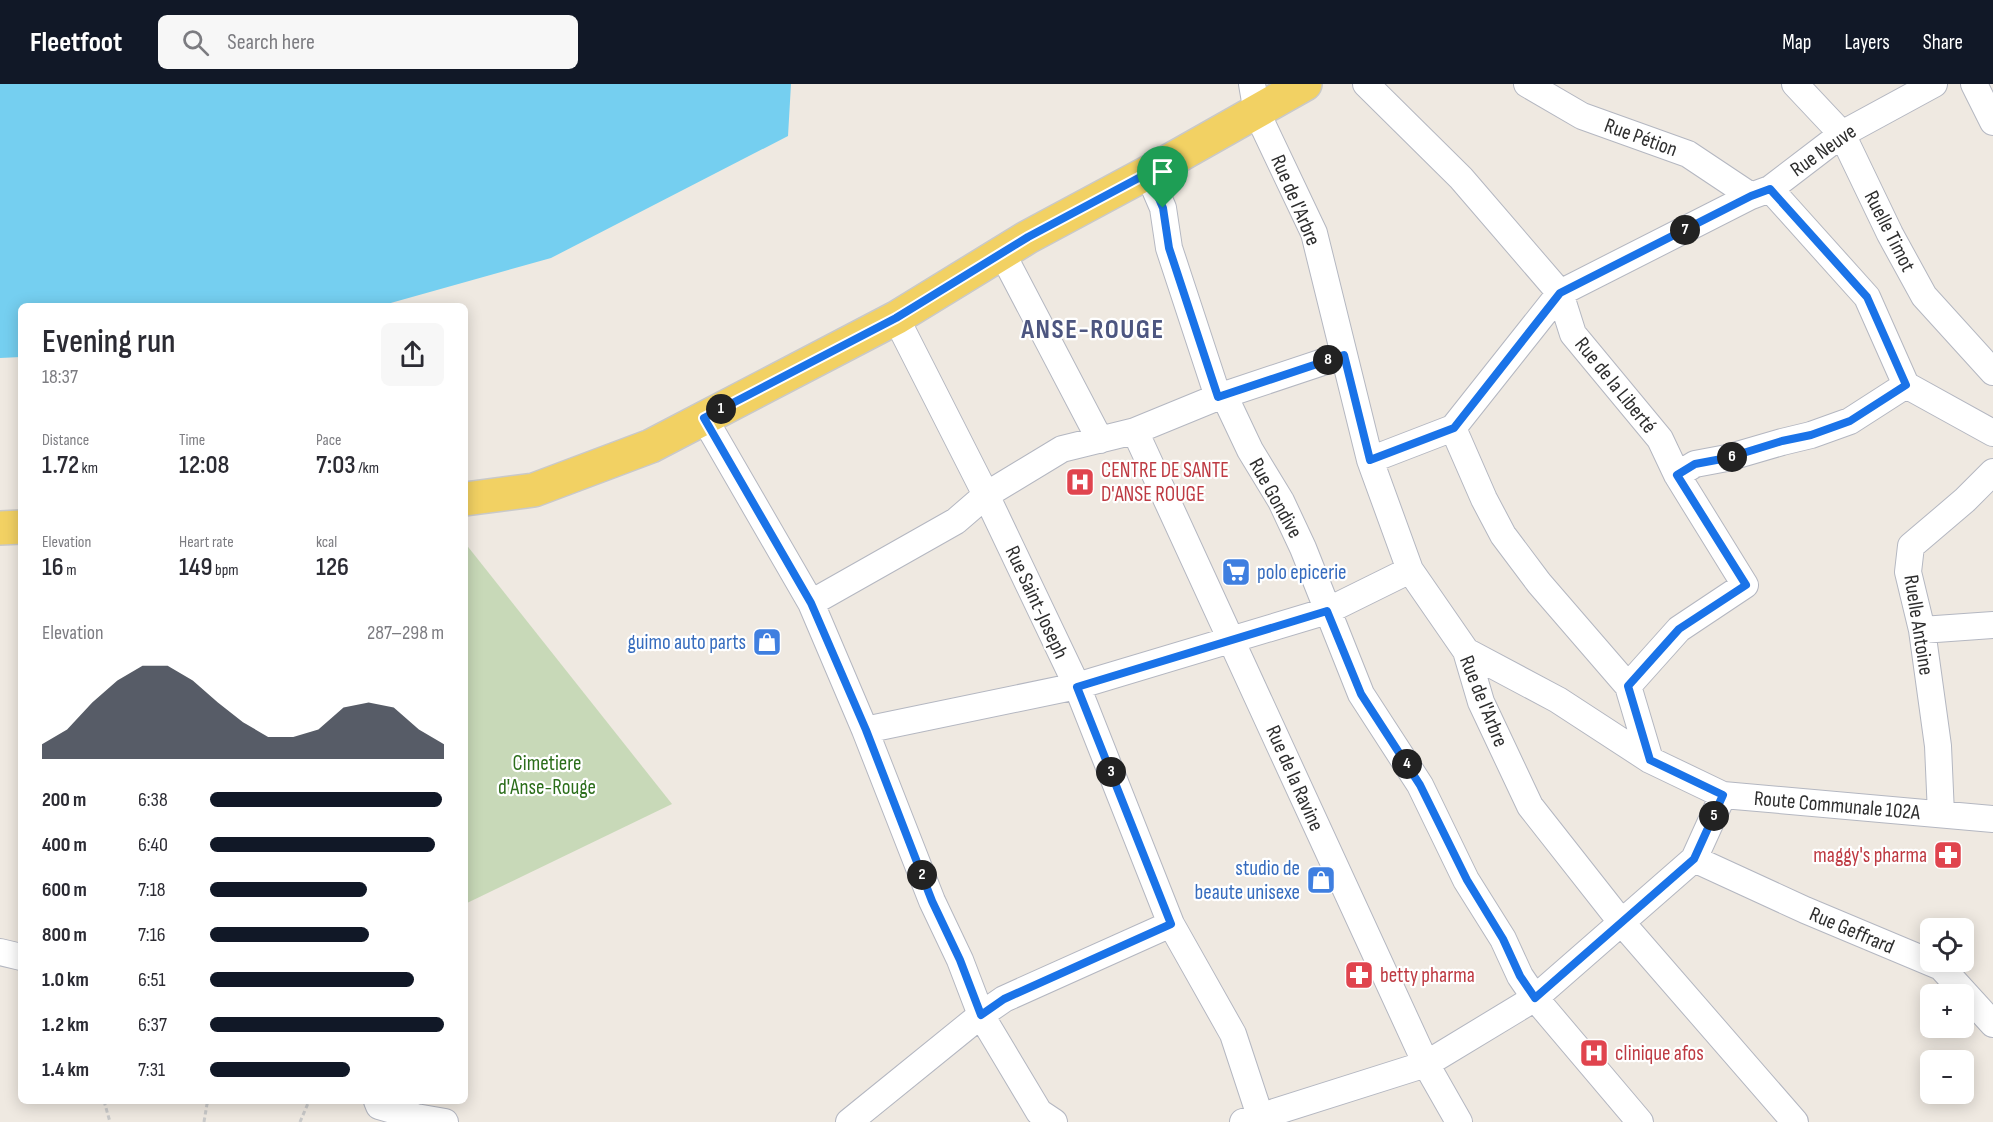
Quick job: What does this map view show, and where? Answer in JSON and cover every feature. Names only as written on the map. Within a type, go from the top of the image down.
[{"type":"main road","points":[[468,499],[534,490],[651,446],[896,318],[1028,237],[1148,173],[1254,98],[1305,84]]},
{"type":"main road","points":[[0,528],[18,527]]},
{"type":"street","name":"Rue de la Liberté","points":[[1366,84],[1461,178],[1560,293],[1573,334],[1660,439],[1677,475],[1746,585],[1679,629],[1628,686]]},
{"type":"street","name":"Rue Pétion","points":[[1527,84],[1582,116],[1688,154],[1760,193],[1867,297],[1906,385]]},
{"type":"street","name":"Ruelle Timot","points":[[1795,84],[1842,134],[1890,234],[1924,296],[1993,372]]},
{"type":"street","name":"Rue Neuve","points":[[1454,428],[1560,293],[1760,193],[1842,134],[1934,84]]},
{"type":"street","points":[[1974,84],[1993,122]]},
{"type":"street","name":"Rue de l'Arbre","points":[[1254,98],[1314,233],[1370,460],[1410,570],[1466,651],[1481,702],[1530,806],[1622,923],[1795,1122]]},
{"type":"street","name":"Rue Gondive","points":[[1148,173],[1163,208],[1169,248],[1221,396],[1281,501],[1307,557],[1361,694],[1420,785],[1467,880],[1503,939],[1520,976],[1535,998],[1640,1122]]},
{"type":"street","points":[[1002,253],[1100,440]]},
{"type":"street","name":"Rue Saint-Joseph","points":[[896,318],[986,495],[1077,687],[1171,924],[1233,1034],[1255,1120]]},
{"type":"street","points":[[811,603],[956,521],[986,495],[1062,449],[1136,431],[1221,396],[1344,355]]},
{"type":"street","points":[[1677,475],[1695,464],[1727,458],[1782,441],[1811,435],[1850,421],[1906,385],[1993,433]]},
{"type":"street","points":[[704,418],[811,603],[866,730],[932,901],[960,960],[981,1015],[1039,1112],[1054,1122]]},
{"type":"street","points":[[1370,460],[1454,428],[1479,488],[1503,535],[1539,583],[1628,686],[1650,760]]},
{"type":"street","name":"Rue de la Ravine","points":[[1136,431],[1426,1064],[1458,1122]]},
{"type":"street","name":"Ruelle Antoine","points":[[1941,814],[1938,746],[1922,630],[1908,572],[1911,546],[1965,500],[1993,472]]},
{"type":"street","points":[[866,730],[1077,687],[1327,611],[1410,570]]},
{"type":"street","points":[[1922,630],[1993,625]]},
{"type":"street","name":"Route Communale 102A","points":[[1466,651],[1558,700],[1650,760],[1723,795],[1993,819]]},
{"type":"street","points":[[1255,1120],[1426,1064],[1535,998],[1694,859],[1723,795]]},
{"type":"street","name":"Rue Geffrard","points":[[1694,859],[1805,910],[1941,968],[1993,1024]]},
{"type":"street","points":[[849,1122],[1004,999],[1171,924]]},
{"type":"street","points":[[0,952],[18,956]]},
{"type":"street","points":[[379,1104],[416,1117],[445,1122]]},
{"type":"path","points":[[105,1104],[110,1122]]},
{"type":"path","points":[[204,1122],[207,1104]]},
{"type":"path","points":[[300,1122],[308,1104]]},
{"type":"green space","name":"Cimetiere d'Anse-Rouge","points":[[468,547],[672,804],[468,903]]},
{"type":"water","points":[[0,84],[791,84],[788,136],[551,258],[391,303],[18,303],[18,357],[0,358]]},
{"type":"place","name":"CENTRE DE SANTE D'ANSE ROUGE","points":[[1080,482]]},
{"type":"place","name":"polo epicerie","points":[[1236,572]]},
{"type":"place","name":"guimo auto parts","points":[[767,642]]},
{"type":"place","name":"maggy's pharma","points":[[1948,855]]},
{"type":"place","name":"studio de beaute unisexe","points":[[1321,880]]},
{"type":"place","name":"betty pharma","points":[[1359,975]]},
{"type":"place","name":"clinique afos","points":[[1594,1053]]},
{"type":"district","name":"ANSE-ROUGE","points":[[1093,329]]},
{"type":"route","points":[[1148,173],[1163,208],[1169,248],[1218,397],[1344,355],[1370,460],[1454,428],[1560,293],[1751,196],[1770,189],[1867,297],[1906,385],[1850,421],[1811,435],[1782,441],[1727,458],[1695,464],[1677,475],[1746,585],[1679,629],[1628,686],[1650,760],[1723,795],[1694,859],[1535,998],[1520,976],[1503,939],[1467,880],[1420,785],[1361,694],[1327,611],[1077,687],[1171,924],[1004,999],[981,1015],[960,960],[932,901],[866,730],[811,603],[704,418],[896,318],[1028,237],[1148,173]]}]
